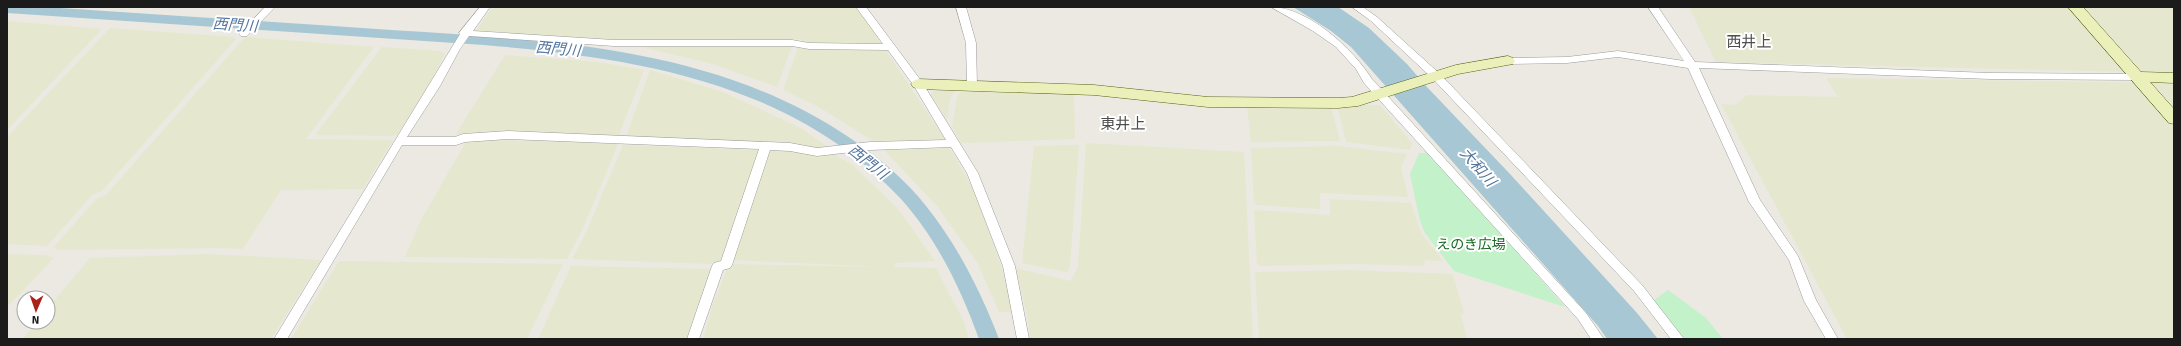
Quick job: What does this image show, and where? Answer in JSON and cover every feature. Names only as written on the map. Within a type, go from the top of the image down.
[{"type":"street","points":[[244,33],[254,21],[270,7]]},
{"type":"street","points":[[280,339],[399,141],[435,86],[463,34],[485,7]]},
{"type":"street","points":[[861,7],[889,47],[918,84],[972,173],[1014,280],[1022,339]]},
{"type":"street","points":[[961,7],[971,43],[972,86]]},
{"type":"street","points":[[1276,7],[1332,38],[1358,63],[1368,81],[1381,92],[1582,316],[1598,339]]},
{"type":"street","points":[[1357,7],[1374,19],[1434,77],[1638,288],[1678,339]]},
{"type":"street","points":[[1653,7],[1692,65],[1755,202],[1794,259],[1810,301],[1832,339]]},
{"type":"street","points":[[2076,7],[2174,119]]},
{"type":"street","points":[[463,34],[614,43],[716,42],[889,47]]},
{"type":"street","points":[[918,84],[1100,90],[1208,102],[1338,103],[1353,102],[1381,92],[1475,65],[1508,61],[1567,60],[1618,54],[1692,65],[1990,76],[2174,78]]},
{"type":"street","points":[[399,141],[456,141],[463,138],[508,135],[790,147],[817,152],[870,146],[955,143]]},
{"type":"street","points":[[693,339],[718,266],[726,265],[766,146]]},
{"type":"green space","points":[[492,7],[857,7],[881,42],[875,46],[806,43],[800,39],[611,41],[476,31]]},
{"type":"green space","points":[[1689,7],[2174,7],[2174,73],[1716,62]]},
{"type":"green space","points":[[7,21],[102,29],[7,130]]},
{"type":"green space","points":[[110,28],[233,37],[236,39],[102,191],[92,195],[47,246],[7,244],[7,137]]},
{"type":"green space","points":[[245,37],[374,47],[306,139],[393,140],[363,189],[281,190],[243,249],[59,250],[53,248],[96,199],[106,195]]},
{"type":"green space","points":[[648,46],[792,46],[777,87],[713,64],[646,48]]},
{"type":"green space","points":[[382,47],[441,51],[445,54],[429,85],[398,134],[393,136],[315,135]]},
{"type":"green space","points":[[798,48],[838,50],[885,49],[944,138],[940,142],[887,142],[872,140],[817,106],[783,90]]},
{"type":"green space","points":[[505,55],[598,62],[644,70],[619,135],[456,134]]},
{"type":"green space","points":[[650,70],[723,92],[801,128],[829,148],[626,137]]},
{"type":"green space","points":[[1826,78],[2174,83],[2174,339],[1847,339],[1721,104],[1736,105],[1747,95],[1838,97]]},
{"type":"green space","points":[[962,90],[1074,95],[1075,139],[961,143],[952,127],[957,97]]},
{"type":"green space","points":[[933,91],[955,91],[950,98],[947,120],[931,95]]},
{"type":"green space","points":[[1337,105],[1380,105],[1412,143],[1410,150],[1346,142]]},
{"type":"green space","points":[[1247,106],[1331,106],[1340,141],[1251,142]]},
{"type":"green space","points":[[467,140],[611,142],[618,144],[584,226],[567,259],[405,257],[421,220]]},
{"type":"green space","points":[[1086,143],[1244,152],[1253,339],[1030,339],[1027,314],[1015,268],[1070,281],[1078,268]]},
{"type":"green space","points":[[623,145],[761,150],[724,260],[715,264],[572,259],[587,230]]},
{"type":"green space","points":[[1079,145],[1070,266],[1067,272],[1022,263],[1034,146]]},
{"type":"green space","points":[[1337,146],[1407,154],[1401,167],[1408,197],[1320,193],[1320,209],[1258,205],[1254,203],[1251,148]]},
{"type":"green space","name":"えのき広場","points":[[1424,147],[1565,307],[1454,271],[1425,233],[1420,221],[1410,174],[1419,153],[1425,153]]},
{"type":"green space","points":[[948,148],[951,150],[974,191],[1001,265],[1013,312],[999,312],[978,264],[938,207],[884,150]]},
{"type":"green space","points":[[768,149],[835,155],[853,165],[899,210],[935,261],[896,263],[894,267],[936,268],[964,322],[969,339],[703,339],[713,304],[729,264],[885,267],[731,260]]},
{"type":"green space","points":[[1330,199],[1411,203],[1421,233],[1443,261],[1425,260],[1424,266],[1354,264],[1260,266],[1257,264],[1254,210],[1330,215]]},
{"type":"green space","points":[[7,254],[45,255],[54,258],[23,290],[16,290],[16,298],[7,307]]},
{"type":"green space","points":[[208,254],[321,260],[271,339],[23,339],[30,330],[56,330],[56,298],[90,258]]},
{"type":"green space","points":[[339,261],[563,264],[527,339],[291,339]]},
{"type":"green space","points":[[571,266],[713,269],[689,339],[538,339]]},
{"type":"green space","points":[[1348,270],[1453,274],[1464,313],[1461,314],[1467,339],[1259,339],[1255,272]]},
{"type":"green space","points":[[1668,290],[1706,318],[1723,339],[1685,339],[1653,301]]},
{"type":"water","name":"大和川","points":[[1293,7],[1338,7],[1369,28],[1407,64],[1510,174],[1637,313],[1658,339],[1607,339],[1598,326],[1351,47],[1331,31]]},
{"type":"waterway","name":"西門川","points":[[7,9],[523,44],[638,59],[676,67],[707,76],[739,87],[800,115],[858,152],[884,173],[907,195],[944,245],[965,282],[989,339]]},
{"type":"district","name":"西井上","points":[[1749,42]]},
{"type":"district","name":"東井上","points":[[1123,124]]}]
